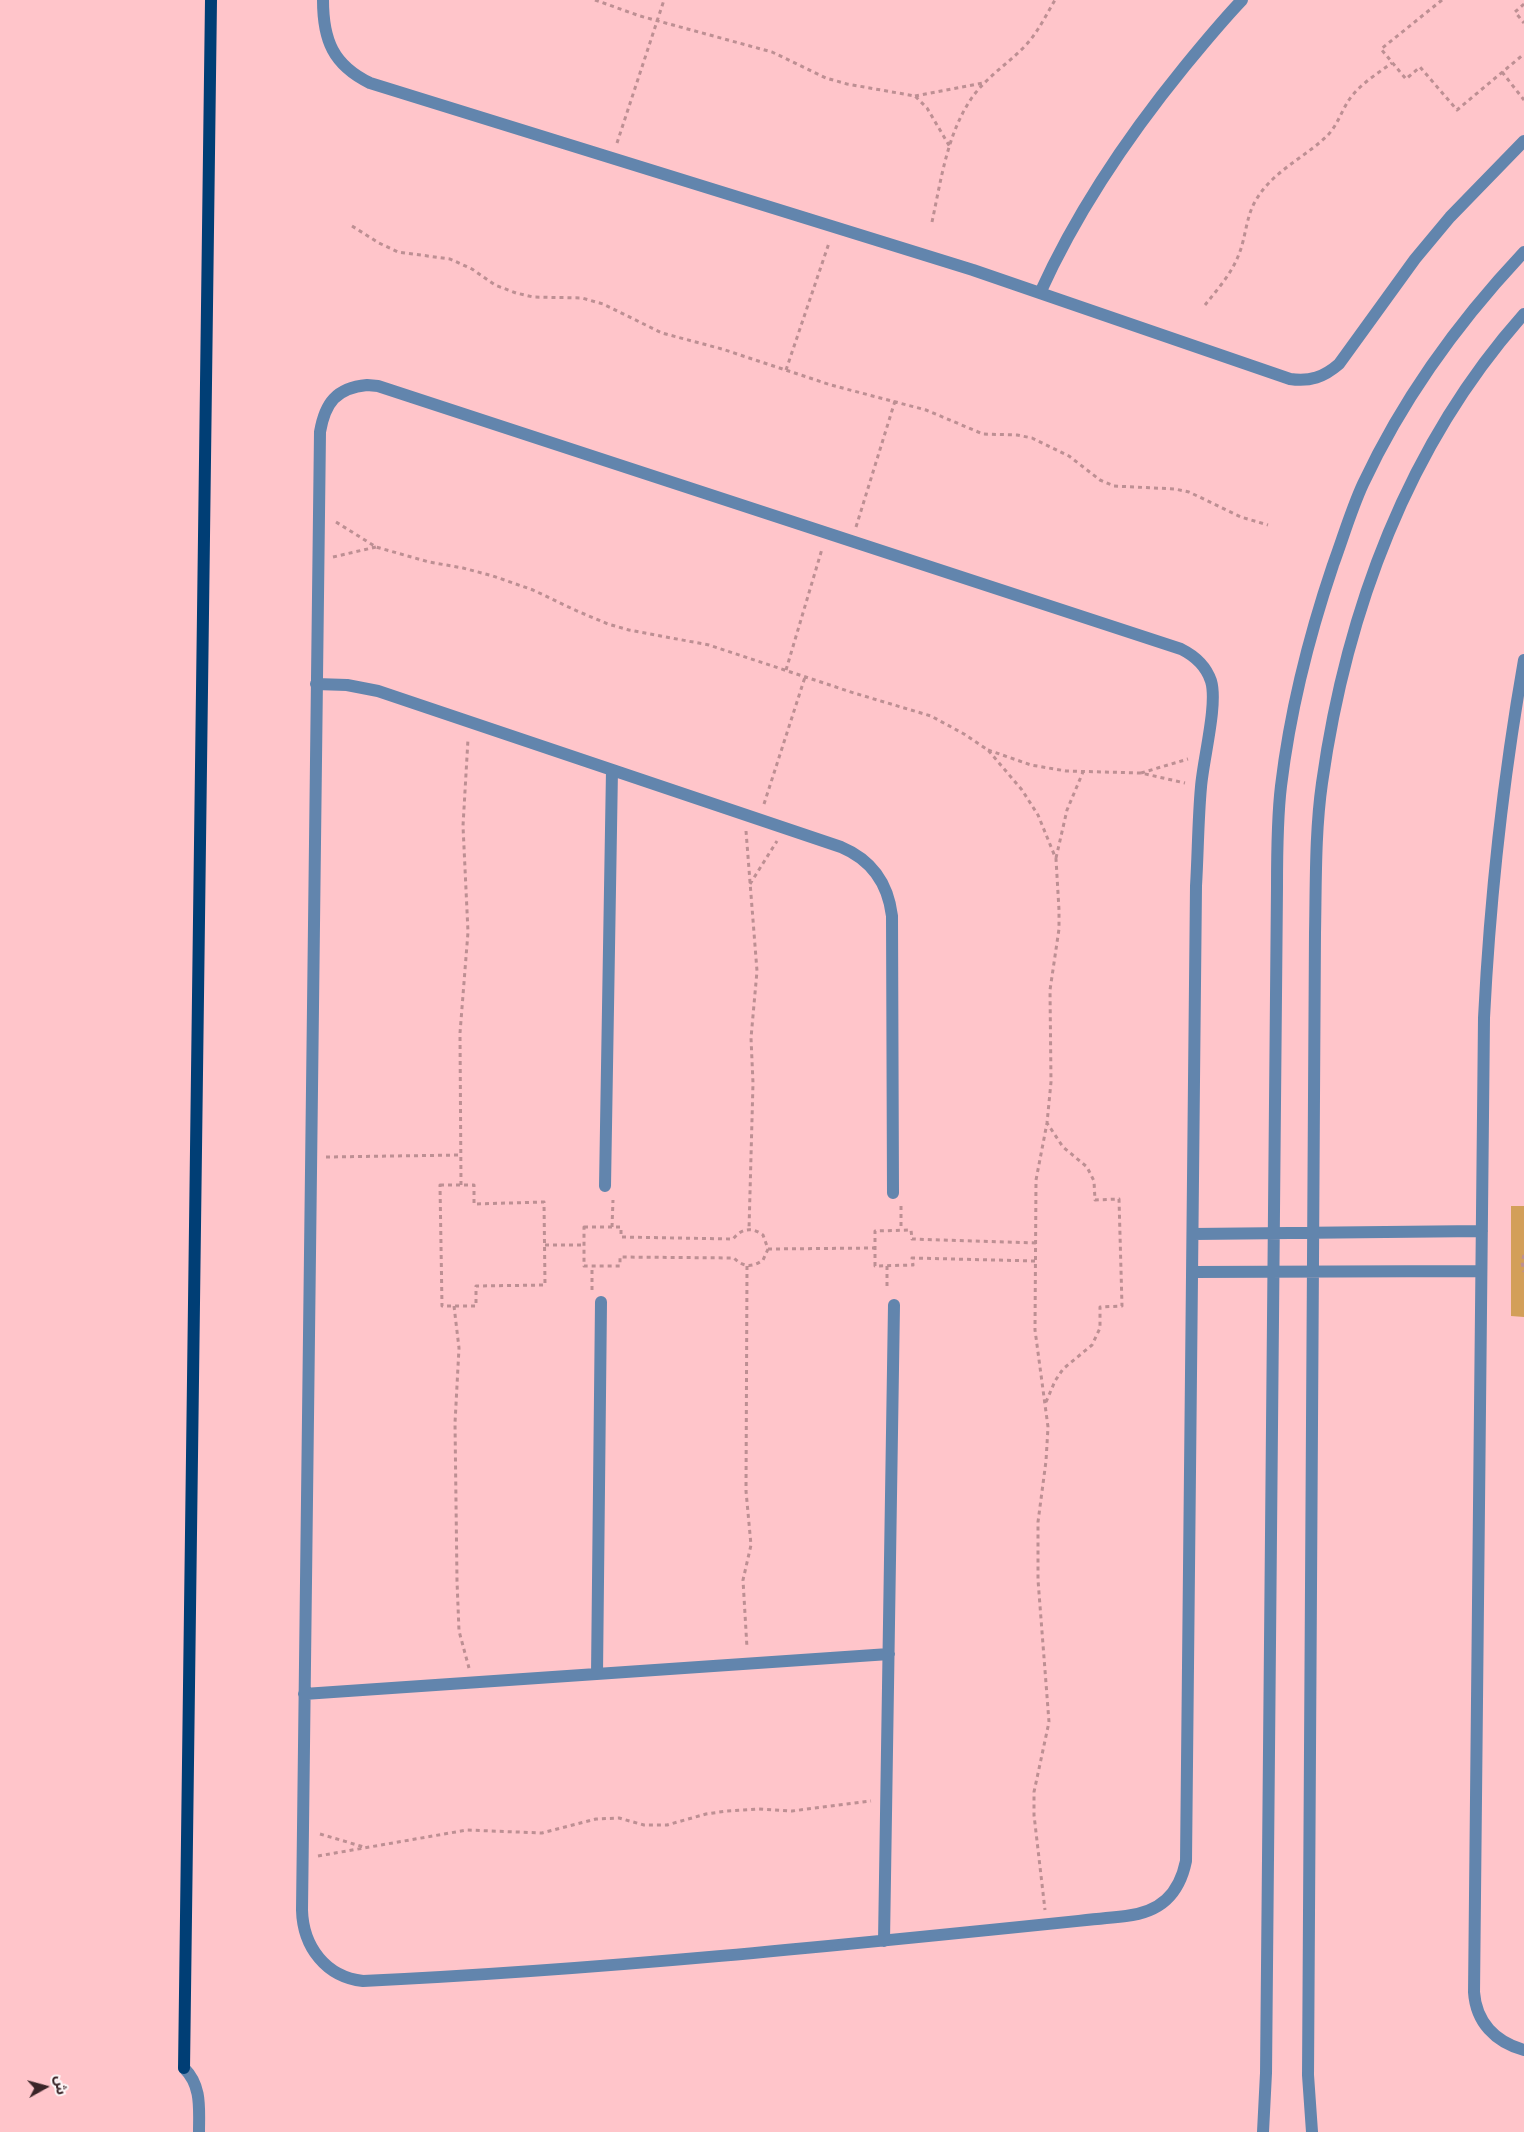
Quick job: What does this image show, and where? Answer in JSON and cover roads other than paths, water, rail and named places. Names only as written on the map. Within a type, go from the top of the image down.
[{"type":"main road","points":[[184,2068],[211,0]]},
{"type":"street","points":[[324,0],[323,22],[328,41],[336,57],[357,77],[370,83],[1040,293],[1290,379],[1312,380],[1331,371],[1339,364],[1420,252],[1483,181],[1524,141]]},
{"type":"street","points":[[1040,293],[1058,251],[1116,158],[1172,82],[1242,0]]},
{"type":"street","points":[[1263,2132],[1266,2073],[1278,834],[1281,786],[1289,736],[1308,650],[1344,534],[1363,485],[1413,393],[1442,350],[1495,284],[1524,252]]},
{"type":"street","points":[[1312,2132],[1308,2075],[1313,1233],[1318,834],[1322,784],[1340,686],[1367,590],[1405,496],[1455,406],[1484,364],[1524,314]]},
{"type":"street","points":[[367,385],[378,386],[1181,649],[1191,654],[1206,671],[1213,691],[1213,702],[1201,788],[1196,886],[1186,1861],[1178,1885],[1162,1904],[1151,1911],[1139,1914],[884,1941],[496,1974],[351,1980],[327,1966],[314,1952],[305,1936],[302,1917],[302,1829],[316,684],[320,432],[322,419],[327,407],[335,397],[345,390],[367,385]]},
{"type":"street","points":[[1524,660],[1502,799],[1487,947],[1482,1089],[1474,1992],[1478,2014],[1487,2028],[1506,2043],[1524,2050]]},
{"type":"street","points":[[316,684],[347,685],[378,691],[842,847],[864,859],[880,878],[890,902],[892,925],[893,1192]]},
{"type":"street","points":[[604,1186],[612,770]]},
{"type":"street","points":[[1193,1234],[1482,1231]]},
{"type":"street","points":[[1193,1272],[1481,1271]]},
{"type":"street","points":[[597,1674],[601,1302]]},
{"type":"street","points":[[884,1941],[894,1305]]},
{"type":"street","points":[[304,1694],[889,1654]]},
{"type":"street","points":[[184,2068],[190,2074],[198,2090],[199,2132]]}]
